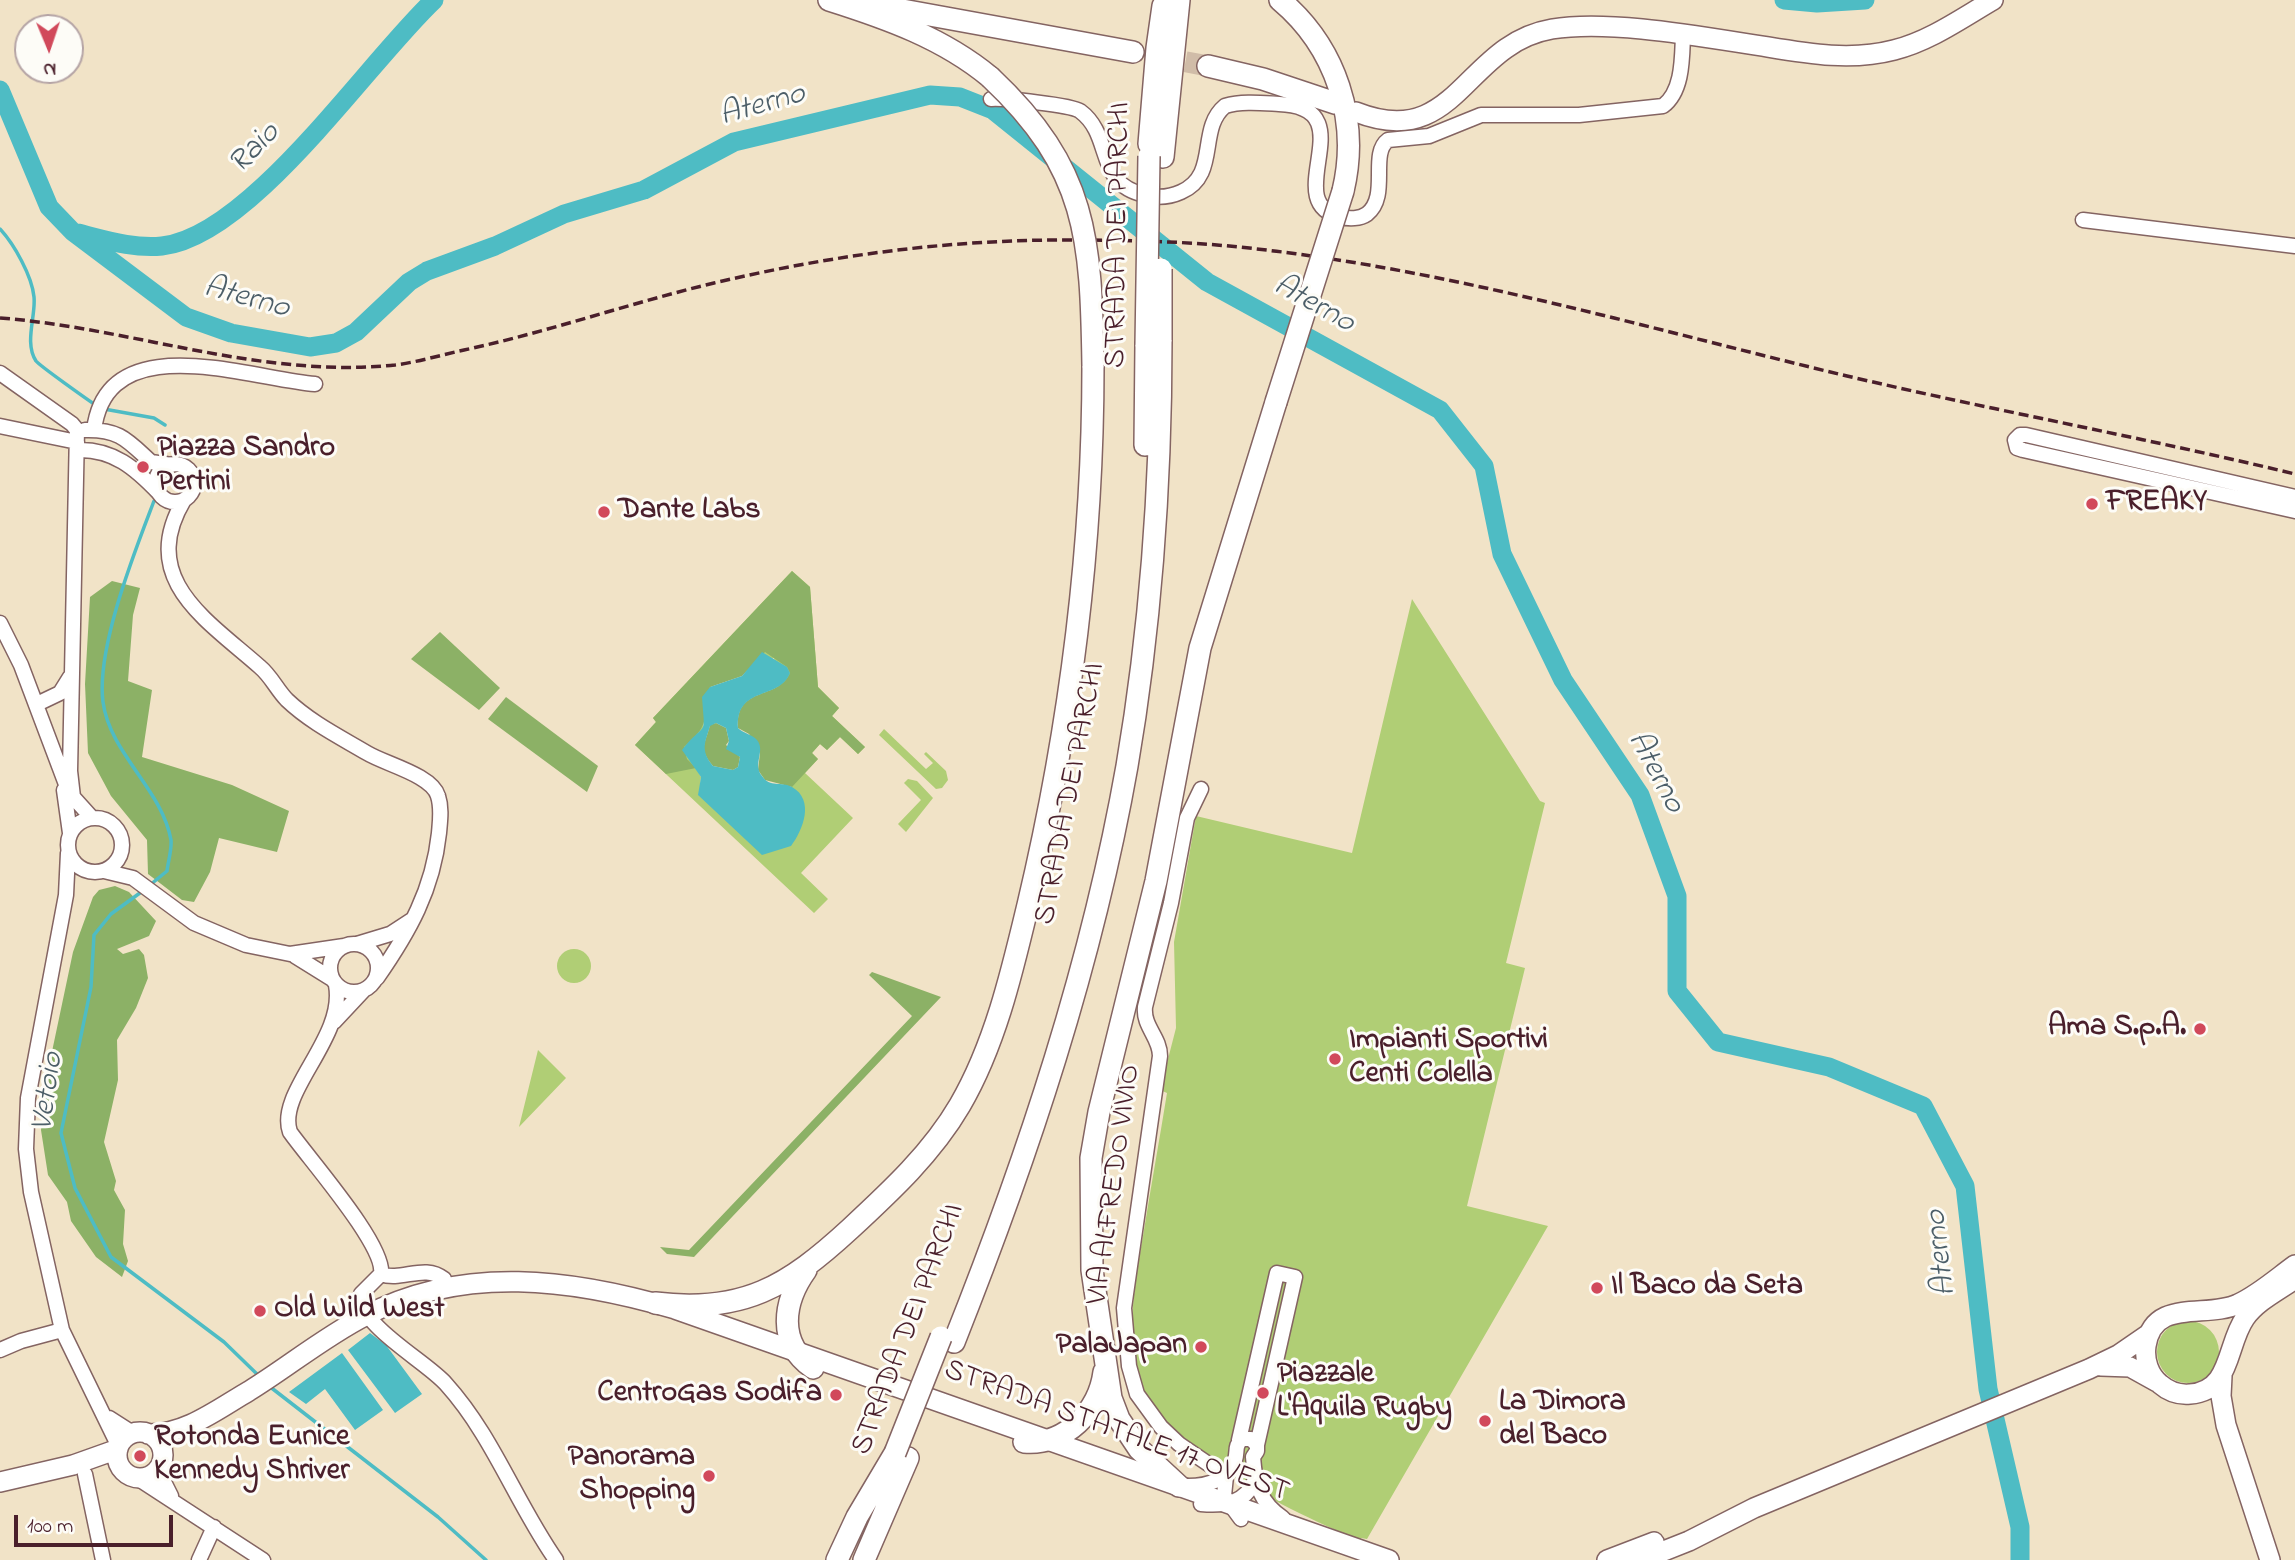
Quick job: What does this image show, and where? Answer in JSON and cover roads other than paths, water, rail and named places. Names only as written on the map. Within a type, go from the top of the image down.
[{"type":"highway","points":[[655,1303],[694,1305],[749,1297],[788,1280],[812,1264],[896,1185],[943,1131],[976,1073],[1005,993],[1043,842],[1068,700],[1088,525],[1093,366],[1091,263],[1077,206],[1042,134],[1020,106],[990,77],[933,39],[885,18],[829,0]]},
{"type":"highway","points":[[848,0],[1133,52]]},
{"type":"highway","points":[[884,0],[928,0]]},
{"type":"highway","name":"STRADA DEI PARCHI","points":[[864,1560],[901,1455],[1047,1086],[1083,963],[1127,767],[1153,559],[1157,48],[1164,0]]},
{"type":"highway","name":"STRADA DEI PARCHI","points":[[1156,157],[1179,0]]},
{"type":"highway","points":[[1179,1486],[1150,1461],[1124,1428],[1113,1406],[1104,1366],[1091,1251],[1090,1174],[1094,1133],[1156,881],[1200,648],[1343,191],[1349,140],[1339,86],[1313,35],[1280,0]]},
{"type":"highway","points":[[1208,66],[1273,82],[1335,103]]},
{"type":"highway","points":[[812,1264],[796,1287],[787,1308],[787,1329],[796,1351],[813,1368]]},
{"type":"highway","points":[[1024,1442],[1049,1440],[1067,1432],[1086,1415],[1100,1391],[1104,1366]]},
{"type":"highway","points":[[837,1560],[857,1517],[901,1455]]},
{"type":"highway","name":"STRADA DEI PARCHI","points":[[849,1560],[901,1455]]},
{"type":"main road","points":[[1356,112],[1387,121],[1426,116],[1447,103],[1494,55],[1527,36],[1547,30],[1583,27],[1683,35],[1824,56],[1869,55],[1923,39],[1993,0]]},
{"type":"main road","points":[[2159,1383],[2147,1363],[2146,1344],[2157,1322],[2173,1312],[2238,1305],[2295,1265]]},
{"type":"main road","points":[[2270,1560],[2222,1408],[2222,1376],[2238,1329],[2250,1311],[2295,1279]]},
{"type":"main road","name":"STRADA STATALE 17 OVEST","points":[[141,1434],[169,1432],[197,1421],[276,1375],[368,1314],[452,1287],[512,1280],[561,1283],[655,1303],[796,1351],[1179,1486],[1234,1511],[1360,1560]]},
{"type":"main road","name":"STRADA STATALE 17 OVEST","points":[[452,1287],[546,1288],[605,1298],[1201,1504],[1307,1532],[1389,1560]]},
{"type":"main road","points":[[2198,1311],[2210,1316],[2223,1329],[2230,1354]]},
{"type":"main road","points":[[1607,1560],[1648,1555],[1754,1508],[2089,1369],[2118,1355],[2150,1333]]},
{"type":"main road","points":[[2089,1369],[2113,1365],[2130,1367],[2179,1393],[2208,1410],[2222,1426],[2233,1446]]},
{"type":"main road","points":[[2179,1393],[2203,1391],[2222,1376]]},
{"type":"main road","name":"STRADA STATALE 17 OVEST","points":[[162,1460],[175,1440],[197,1421]]},
{"type":"main road","points":[[0,1482],[103,1466],[131,1475],[152,1475],[162,1460],[159,1443],[141,1434],[125,1438],[119,1448],[118,1463],[131,1475]]},
{"type":"main road","points":[[79,1470],[119,1448]]},
{"type":"street","points":[[991,99],[1062,105],[1078,110],[1098,135],[1114,178],[1131,191],[1154,197],[1180,193],[1201,176],[1207,163],[1214,121],[1225,106],[1251,103],[1304,107],[1315,113],[1320,126],[1316,181],[1318,196],[1330,213],[1352,219],[1365,216],[1376,202],[1381,150],[1388,140],[1429,136],[1481,116],[1579,115],[1663,106],[1671,99],[1678,81],[1683,35]]},
{"type":"street","points":[[2083,220],[2295,246]]},
{"type":"street","points":[[77,441],[94,430],[100,408],[110,390],[122,378],[140,372],[183,366],[221,367],[280,380],[315,384]]},
{"type":"street","points":[[0,373],[72,424],[77,441],[70,771],[73,797]]},
{"type":"street","points":[[0,426],[77,441],[108,453],[128,464],[171,501],[184,500]]},
{"type":"street","points":[[94,430],[121,435],[141,450],[151,462],[184,466],[193,476],[193,490],[184,500],[169,530],[168,551],[175,580],[195,608],[261,668],[288,700],[313,720],[434,788],[440,808],[436,856],[417,916],[377,978],[333,1023]]},
{"type":"street","points":[[2295,497],[2026,435],[2020,435],[2015,440],[2017,448],[2023,450],[2295,511]]},
{"type":"street","points":[[128,464],[137,466],[142,463],[141,450]]},
{"type":"street","points":[[159,493],[158,474],[172,465]]},
{"type":"street","points":[[0,622],[37,704],[60,771],[73,797],[92,818],[109,822],[116,828],[122,845],[113,867],[78,880],[66,895]]},
{"type":"street","points":[[37,704],[60,693],[72,672]]},
{"type":"street","points":[[60,771],[70,833],[66,895],[29,1098],[26,1149],[31,1192],[62,1330],[119,1448]]},
{"type":"street","name":"VIA ALFREDO VIVIO","points":[[1202,789],[1186,818],[1171,903],[1145,1007],[1146,1024],[1158,1042],[1160,1056],[1124,1323],[1132,1378],[1142,1403],[1172,1438],[1226,1476]]},
{"type":"street","points":[[70,833],[76,826],[92,818]]},
{"type":"street","points":[[68,853],[82,870],[113,867],[137,881],[194,923],[256,948],[290,954],[306,961],[349,992],[363,991]]},
{"type":"street","points":[[290,954],[351,945],[390,934],[417,916]]},
{"type":"street","points":[[351,945],[376,956],[377,978]]},
{"type":"street","points":[[351,945],[333,957],[338,1002],[333,1023],[286,1113],[286,1123],[372,1242],[382,1262],[381,1275],[361,1294],[362,1307],[377,1327],[432,1369],[453,1391],[488,1439],[556,1560]]},
{"type":"street","points":[[381,1275],[394,1277],[418,1271],[434,1273],[452,1287]]},
{"type":"street","points":[[1255,1480],[1234,1511],[1223,1491],[1238,1446],[1277,1273],[1295,1277],[1255,1451],[1255,1480],[1269,1507],[1307,1532]]},
{"type":"street","points":[[0,1350],[21,1341],[62,1330]]},
{"type":"street","points":[[105,1415],[123,1430],[141,1434]]},
{"type":"street","points":[[1238,1446],[1244,1459],[1255,1451]]},
{"type":"street","points":[[162,1460],[164,1485],[173,1500]]},
{"type":"street","points":[[79,1470],[103,1560]]},
{"type":"street","points":[[131,1475],[263,1560]]},
{"type":"street","points":[[1179,1486],[1203,1485],[1226,1476]]},
{"type":"street","points":[[199,1560],[214,1527]]},
{"type":"street","points":[[1621,1560],[1648,1555]]},
{"type":"water","points":[[762,652],[787,667],[790,673],[785,682],[744,705],[739,714],[738,728],[755,738],[759,744],[758,767],[765,780],[792,787],[803,799],[805,807],[803,824],[791,846],[762,855],[698,795],[701,777],[682,750],[704,724],[702,697],[710,687],[742,676]],"holes":[[[716,723],[726,728],[729,741],[726,749],[740,757],[738,767],[733,770],[713,766],[705,751],[710,726]]]},
{"type":"water","points":[[370,1333],[386,1345],[422,1394],[395,1413],[348,1350]]},
{"type":"water","points":[[342,1353],[383,1410],[355,1430],[325,1389],[306,1404],[289,1392]]},
{"type":"waterway","name":"Raio","points":[[78,233],[130,245],[162,246],[196,235],[233,212],[270,180],[306,143],[434,0]]},
{"type":"waterway","name":"Raio","points":[[1784,0],[1817,3],[1865,0]]},
{"type":"waterway","name":"Aterno","points":[[0,90],[49,207],[73,232],[186,317],[231,333],[310,347],[336,343],[356,332],[409,282],[427,271],[495,246],[564,214],[644,190],[734,142],[930,95],[960,97],[993,110],[1207,282],[1440,410],[1484,466],[1502,554],[1563,680],[1640,795],[1677,896],[1677,991],[1718,1042],[1829,1067],[1923,1106],[1965,1186],[1988,1389],[2020,1527],[2020,1560]]},
{"type":"waterway","name":"Vetoio","points":[[0,229],[22,261],[33,289],[31,346],[36,361],[97,406]]},
{"type":"waterway","name":"Vetoio","points":[[104,409],[154,418],[165,425]]},
{"type":"waterway","name":"Vetoio","points":[[150,885],[167,871],[171,840],[158,804],[115,738],[103,702],[102,680],[105,655],[119,600],[154,501]]},
{"type":"waterway","name":"Vetoio","points":[[144,890],[111,914],[94,935],[91,987],[61,1133],[75,1188],[111,1257],[224,1342],[259,1376]]},
{"type":"waterway","name":"Vetoio","points":[[269,1386],[438,1517],[486,1560]]},
{"type":"tunnel","points":[[1155,56],[1208,66]]},
{"type":"railway","points":[[0,318],[49,323],[197,351],[295,365],[395,365],[527,335],[651,299],[757,273],[887,251],[1019,241],[1195,243],[1316,257],[1469,284],[1847,376],[2295,474]]},
{"type":"place","name":"Piazza Sandro Pertini","points":[[143,467]]},
{"type":"place","name":"FREAKY","points":[[2092,504]]},
{"type":"place","name":"Dante Labs","points":[[604,512]]},
{"type":"place","name":"Ama S.p.A.","points":[[2200,1029]]},
{"type":"place","name":"Impianti Sportivi Centi Colella","points":[[1335,1059]]},
{"type":"place","name":"Il Baco da Seta","points":[[1597,1288]]},
{"type":"place","name":"Old Wild West","points":[[260,1311]]},
{"type":"place","name":"PalaJapan","points":[[1201,1347]]},
{"type":"place","name":"Piazzale L'Aquila Rugby","points":[[1263,1393]]},
{"type":"place","name":"CentroGas Sodifa","points":[[836,1395]]},
{"type":"place","name":"La Dimora del Baco","points":[[1485,1421]]},
{"type":"place","name":"Rotonda Eunice Kennedy Shriver","points":[[140,1456]]},
{"type":"place","name":"Panorama Shopping","points":[[709,1476]]}]
